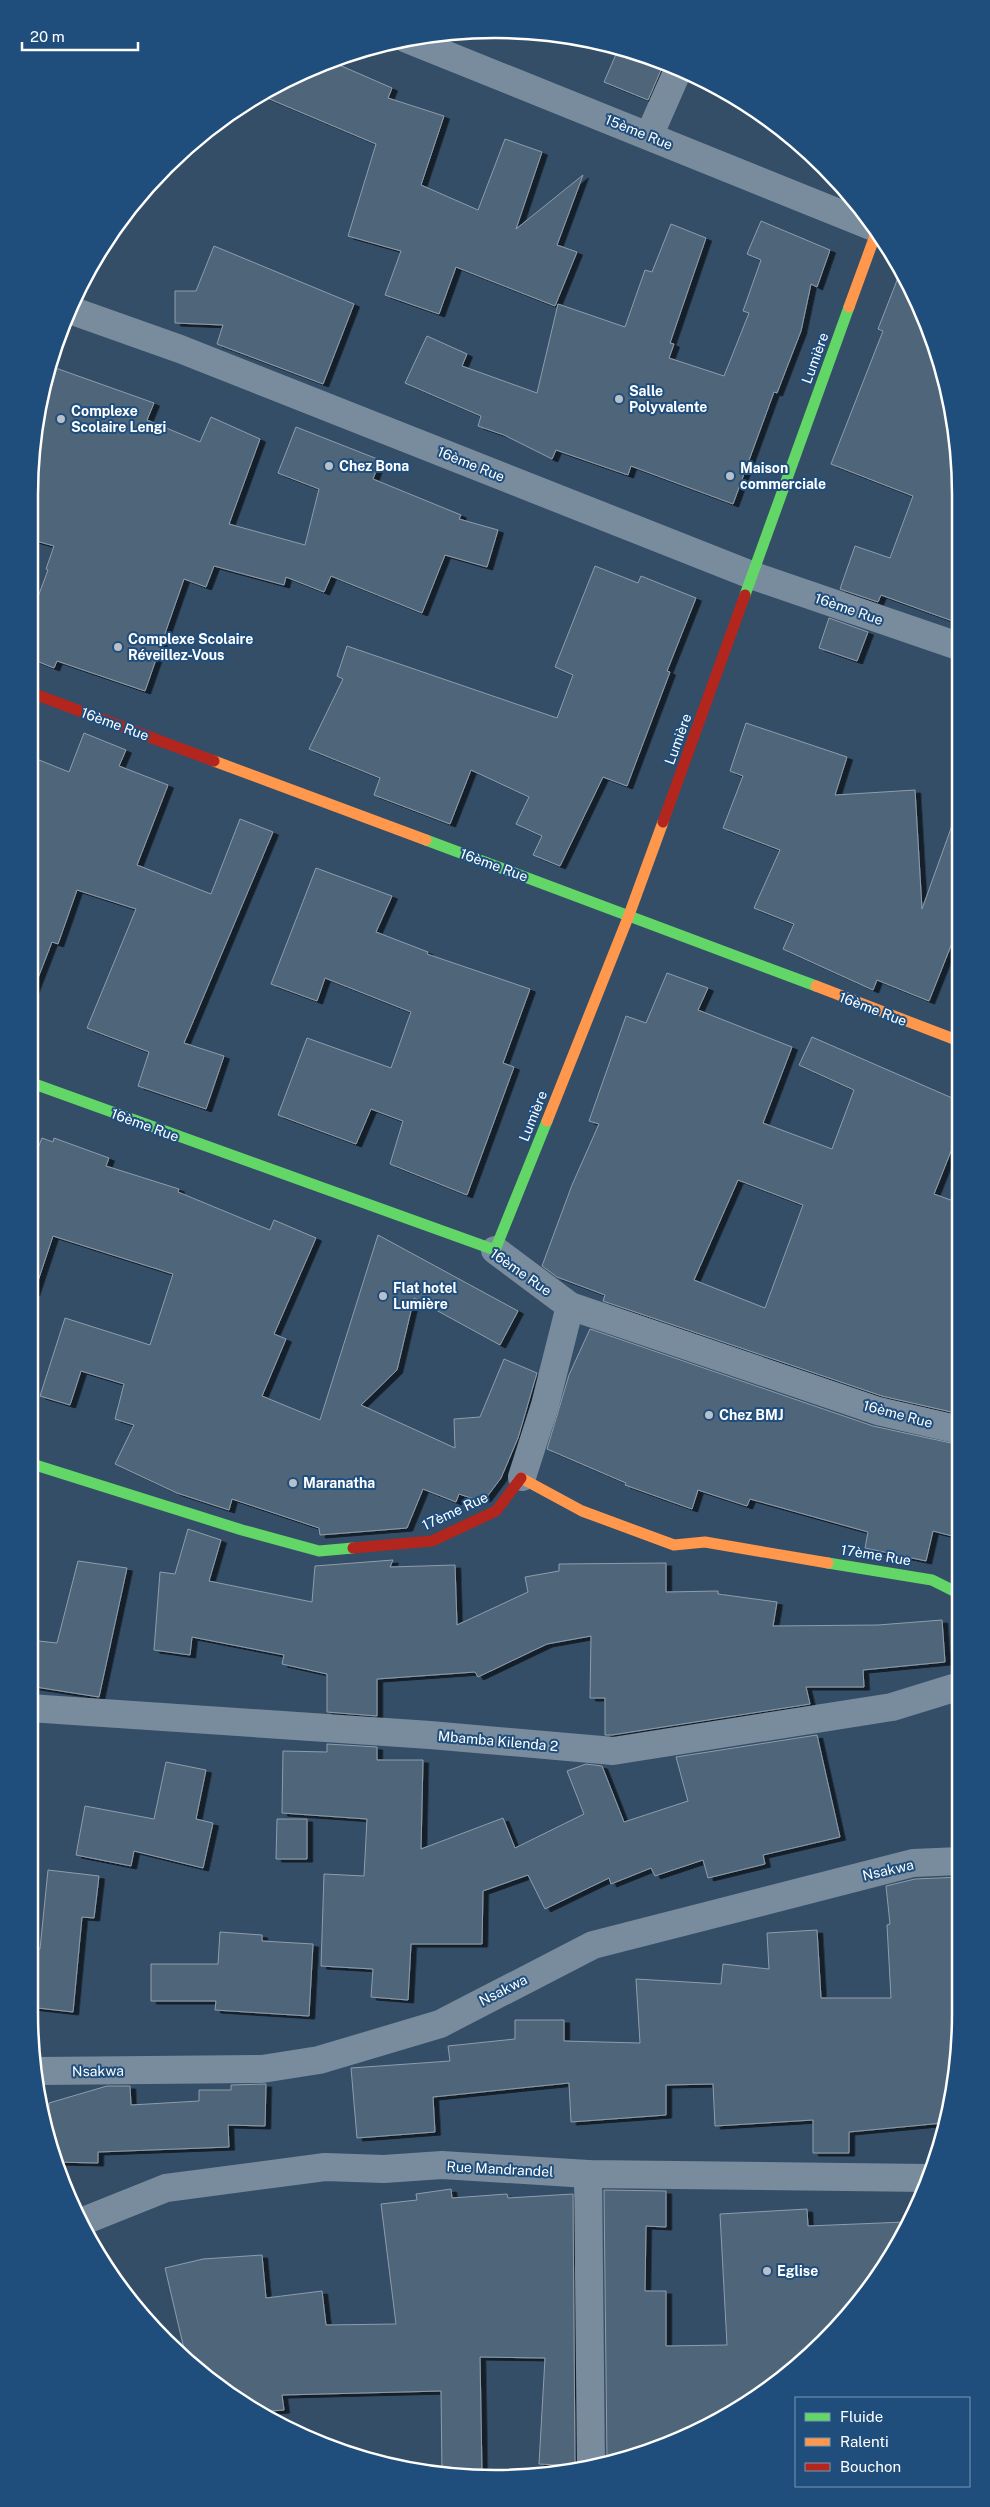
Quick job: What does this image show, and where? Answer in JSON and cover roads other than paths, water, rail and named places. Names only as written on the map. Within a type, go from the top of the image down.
[{"type":"street","name":"15ème Rue","points":[[419,44],[862,223]]},
{"type":"street","points":[[649,136],[676,75]]},
{"type":"street","name":"Lumière","points":[[495,1250],[630,915],[754,576],[874,239]]},
{"type":"street","name":"16ème Rue","points":[[76,312],[180,349],[754,576],[952,644]]},
{"type":"street","name":"16ème Rue","points":[[38,695],[630,915],[952,1038]]},
{"type":"street","name":"16ème Rue","points":[[38,1085],[495,1250],[570,1306],[878,1411],[952,1428]]},
{"type":"street","points":[[522,1477],[545,1405],[570,1306]]},
{"type":"street","name":"17ème Rue","points":[[38,1466],[242,1530],[320,1551],[432,1541],[496,1511],[522,1477],[582,1511],[674,1545],[705,1542],[922,1578],[932,1580],[952,1590]]},
{"type":"street","name":"Mbamba Kilenda 2","points":[[38,1709],[430,1735],[613,1751],[892,1707],[952,1688]]},
{"type":"street","name":"Nsakwa","points":[[41,2071],[262,2069],[320,2060],[440,2024],[593,1945],[913,1863],[952,1861]]},
{"type":"street","name":"Rue Mandrandel","points":[[88,2219],[166,2188],[325,2167],[384,2169],[442,2166],[588,2174],[921,2178]]},
{"type":"street","points":[[588,2174],[592,2459]]},
{"type":"place","name":"Salle Polyvalente","points":[[619,399]]},
{"type":"place","name":"Complexe Scolaire Lengi","points":[[61,419]]},
{"type":"place","name":"Chez Bona","points":[[329,466]]},
{"type":"place","name":"Maison commerciale","points":[[730,476]]},
{"type":"place","name":"Complexe Scolaire Réveillez-Vous","points":[[118,647]]},
{"type":"place","name":"Flat hotel Lumière","points":[[383,1296]]},
{"type":"place","name":"Chez BMJ","points":[[709,1415]]},
{"type":"place","name":"Maranatha","points":[[293,1483]]},
{"type":"place","name":"Eglise","points":[[767,2271]]}]
